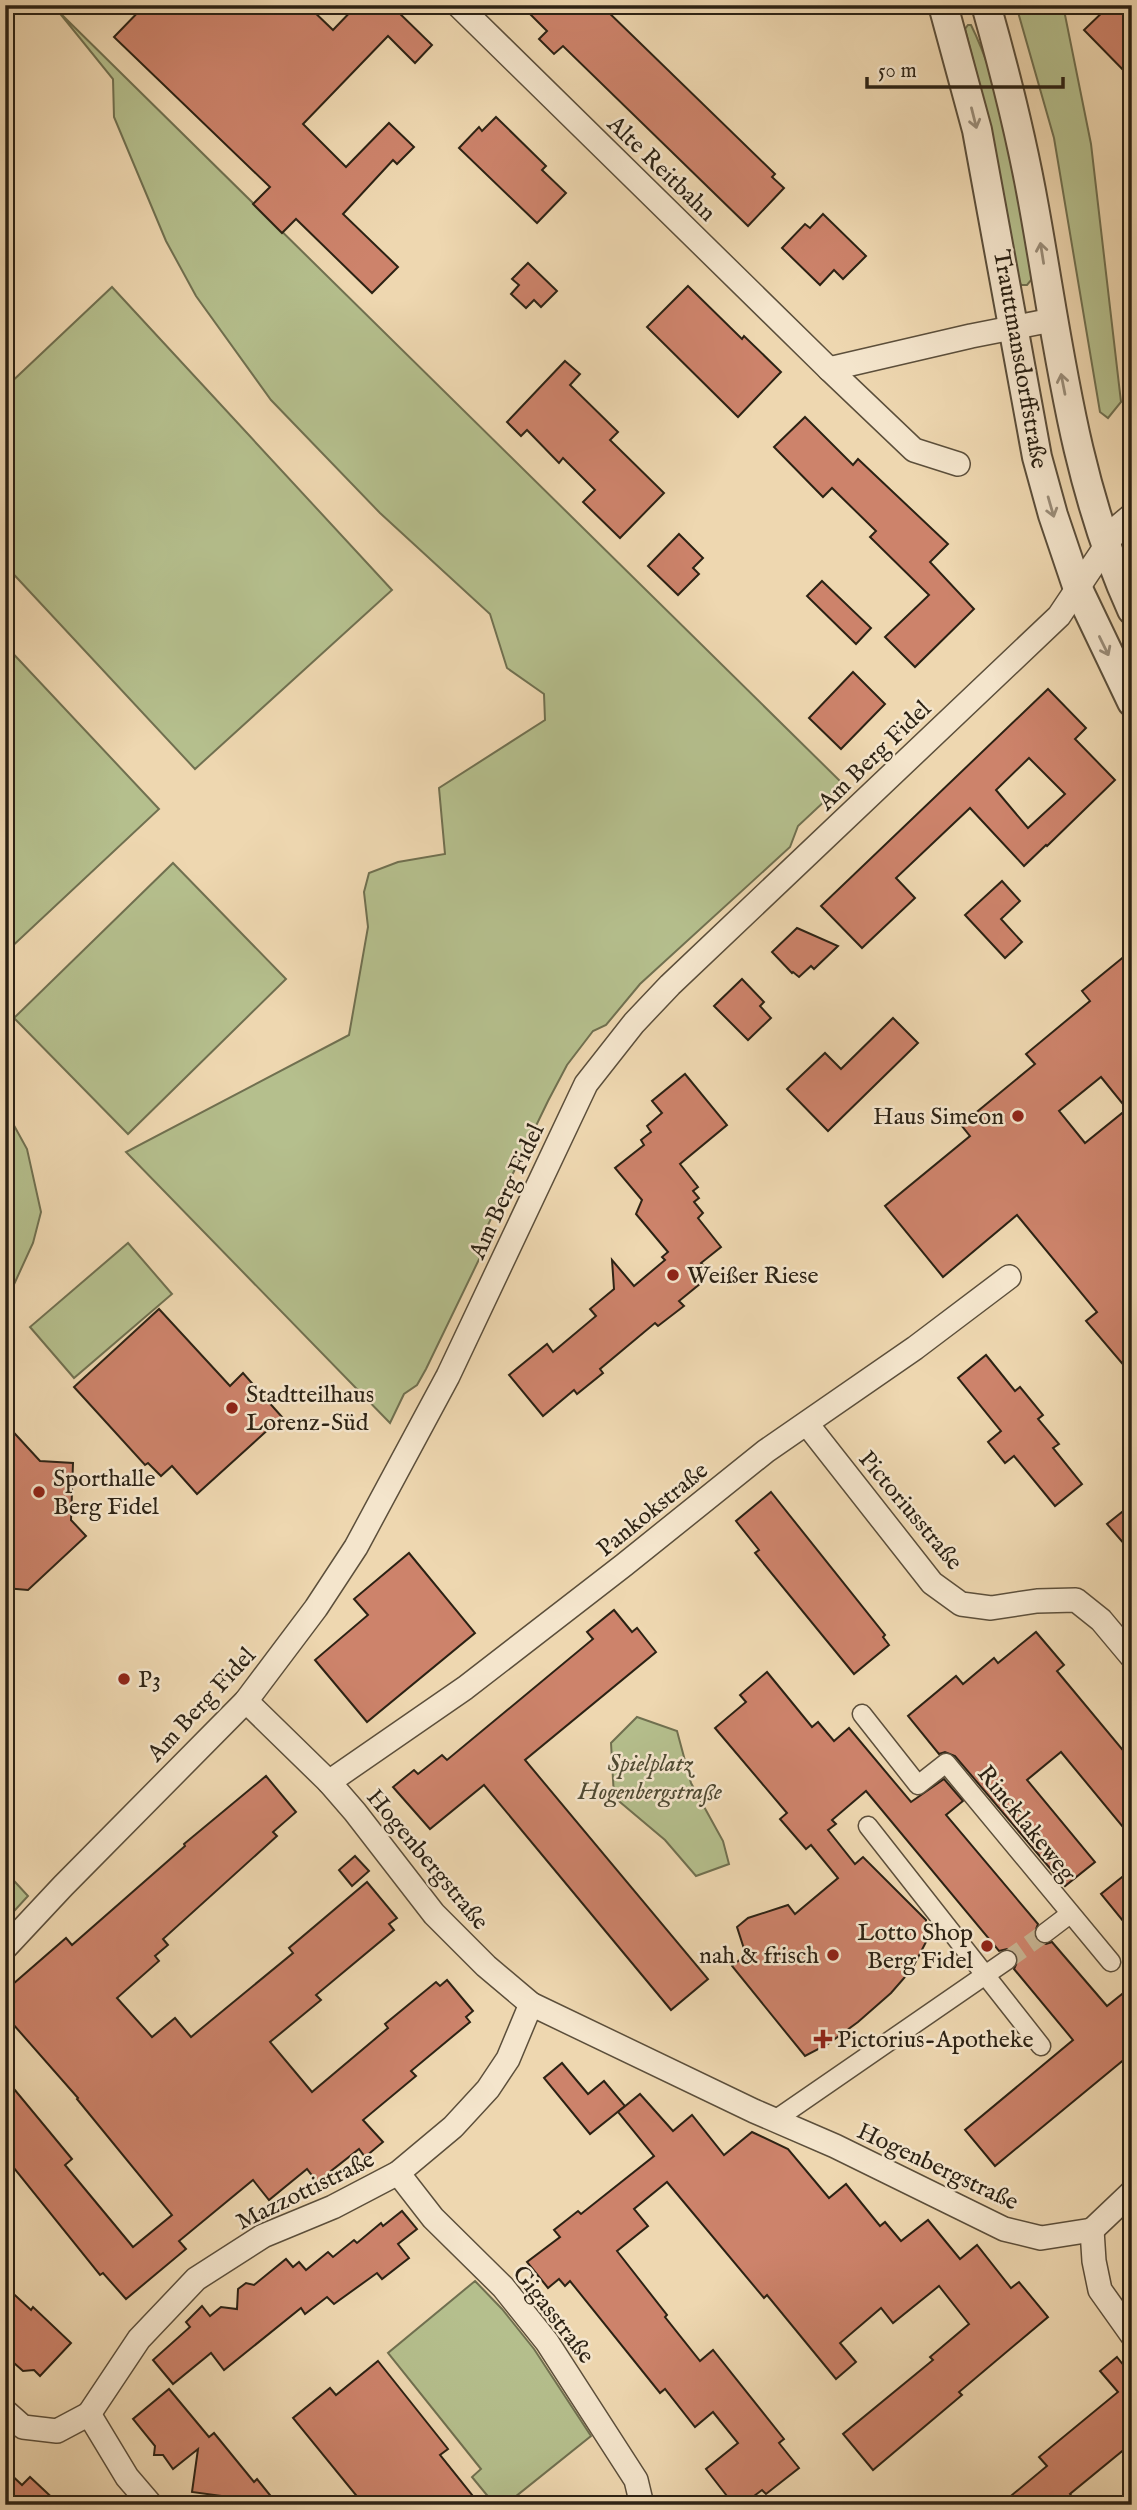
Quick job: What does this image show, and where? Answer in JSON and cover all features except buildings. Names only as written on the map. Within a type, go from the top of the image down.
[{"type":"street","name":"Alte Reitbahn","points":[[458,5],[914,450],[958,464]]},
{"type":"street","name":"Trauttmansdorffstraße","points":[[943,5],[977,130],[1037,457],[1078,589],[1132,702]]},
{"type":"street","name":"Trauttmansdorffstraße","points":[[986,5],[1022,141],[1063,386],[1077,446],[1107,546],[1132,610]]},
{"type":"street","points":[[829,369],[1052,320]]},
{"type":"street","name":"Am Berg Fidel","points":[[5,1948],[71,1877],[246,1701],[303,1626],[356,1547],[448,1376],[586,1084],[634,1023],[670,985],[1059,616],[1120,525],[1132,515]]},
{"type":"street","name":"Pankokstraße","points":[[329,1782],[465,1688],[766,1451],[915,1348],[1009,1277]]},
{"type":"street","name":"Pictoriusstraße","points":[[807,1424],[932,1583],[961,1604],[991,1608],[1037,1601],[1076,1600],[1101,1619],[1132,1657]]},
{"type":"street","name":"Hogenbergstraße","points":[[246,1701],[329,1782],[435,1914],[486,1966],[531,2004],[835,2146],[1004,2229],[1041,2238],[1092,2230]]},
{"type":"street","name":"Rincklakeweg","points":[[862,1714],[918,1785],[946,1763],[1111,1962]]},
{"type":"street","points":[[868,1826],[1041,2046]]},
{"type":"street","name":"Rincklakeweg","points":[[1045,1933],[1070,1914]]},
{"type":"street","points":[[775,2120],[1006,1960]]},
{"type":"street","name":"Mazzottistraße","points":[[89,2414],[139,2339],[196,2278],[263,2236],[333,2207],[398,2173],[453,2127],[488,2090],[508,2059],[531,2004]]},
{"type":"street","name":"Gigasstraße","points":[[398,2173],[433,2218],[503,2287],[547,2342],[636,2480],[642,2505]]},
{"type":"street","points":[[1132,2192],[1092,2230],[1100,2290],[1132,2335]]},
{"type":"street","points":[[5,2411],[23,2427],[57,2431],[89,2414],[127,2477],[151,2505]]},
{"type":"green space","points":[[1016,5],[1063,5],[1091,144],[1121,402],[1108,418],[1100,412],[1054,138]]},
{"type":"green space","points":[[58,11],[843,784],[798,826],[790,847],[640,984],[606,1025],[593,1031],[567,1065],[487,1227],[485,1247],[426,1369],[417,1385],[404,1394],[390,1423],[126,1152],[349,1035],[368,927],[364,892],[369,873],[398,862],[445,854],[439,788],[545,720],[544,694],[507,668],[490,614],[380,513],[271,400],[196,296],[166,241],[114,117],[113,79]]},
{"type":"green space","points":[[971,25],[984,54],[1003,117],[1032,279],[1027,285],[1021,285],[1019,280],[987,114],[965,29]]},
{"type":"green space","points":[[112,287],[392,590],[195,769],[5,565],[5,388]]},
{"type":"green space","points":[[5,645],[159,809],[5,953]]},
{"type":"green space","points":[[173,863],[286,979],[128,1134],[14,1018]]},
{"type":"green space","points":[[11,1120],[27,1149],[41,1212],[33,1243],[5,1304],[5,1126]]},
{"type":"green space","points":[[128,1243],[172,1294],[74,1378],[30,1327]]},
{"type":"green space","name":"Spielplatz Hogenbergstraße","points":[[637,1717],[677,1731],[691,1783],[723,1841],[729,1864],[696,1876],[665,1840],[614,1797],[611,1743]]},
{"type":"green space","points":[[5,1871],[28,1896],[5,1921]]},
{"type":"green space","points":[[475,2281],[534,2349],[591,2436],[505,2505],[495,2505],[472,2477],[481,2469],[388,2353]]},
{"type":"tunnel","points":[[1007,1960],[1045,1933]]},
{"type":"place","name":"Haus Simeon","points":[[1018,1116]]},
{"type":"place","name":"Weißer Riese","points":[[673,1275]]},
{"type":"place","name":"Stadtteilhaus Lorenz-Süd","points":[[232,1408]]},
{"type":"place","name":"Sporthalle Berg Fidel","points":[[39,1492]]},
{"type":"place","name":"P3","points":[[124,1679]]},
{"type":"place","name":"Lotto Shop Berg Fidel","points":[[987,1946]]},
{"type":"place","name":"nah & frisch","points":[[833,1955]]},
{"type":"place","name":"Pictorius-Apotheke","points":[[823,2039]]}]
